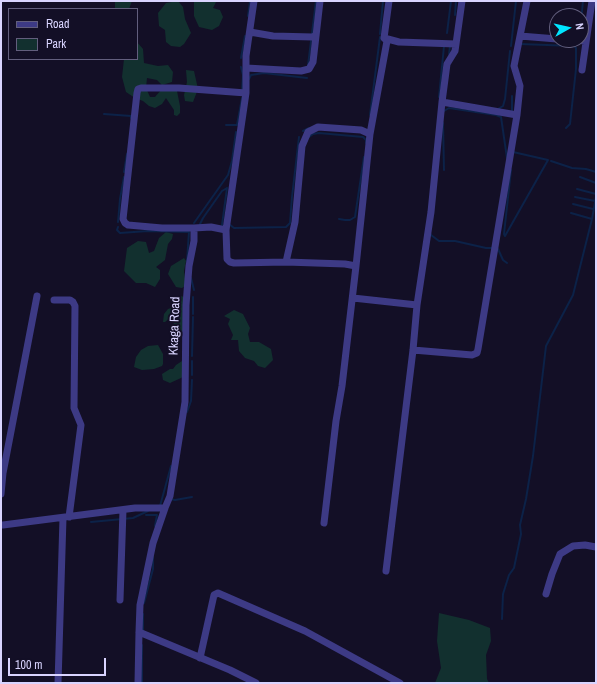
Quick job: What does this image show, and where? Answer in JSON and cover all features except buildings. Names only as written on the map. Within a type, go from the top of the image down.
[{"type":"street","points":[[254,1],[246,56],[246,93],[226,230],[227,259],[230,262],[286,262],[345,264],[356,266]]},
{"type":"street","points":[[246,68],[301,71],[309,69],[313,62],[320,1]]},
{"type":"street","points":[[324,523],[336,421],[354,298],[370,134],[387,41],[384,38],[388,1]]},
{"type":"street","points":[[386,571],[413,350],[417,305],[431,212],[447,64],[455,51],[462,1]]},
{"type":"street","points":[[413,350],[472,355],[477,353],[517,115],[520,86],[514,66],[527,1]]},
{"type":"street","points":[[589,18],[592,1]]},
{"type":"street","points":[[250,32],[273,36],[313,37],[316,35]]},
{"type":"street","points":[[520,36],[549,38]]},
{"type":"street","points":[[384,38],[398,42],[456,44]]},
{"type":"street","points":[[582,70],[584,48]]},
{"type":"street","points":[[226,230],[211,227],[162,228],[128,225],[125,223],[123,219],[137,92],[138,89],[141,88],[179,88],[246,93]]},
{"type":"street","points":[[442,102],[517,115]]},
{"type":"street","points":[[286,262],[295,222],[302,146],[308,132],[318,127],[362,130],[370,134]]},
{"type":"street","name":"Kkaga Road","points":[[138,683],[140,605],[153,544],[170,496],[185,402],[186,305],[189,266],[194,242],[194,228]]},
{"type":"street","points":[[1,494],[3,473],[37,296]]},
{"type":"street","points":[[354,298],[417,305]]},
{"type":"street","points":[[54,300],[70,300],[75,306],[74,408],[81,425],[66,517],[58,683]]},
{"type":"street","points":[[1,525],[135,508],[165,508]]},
{"type":"street","points":[[120,600],[122,510]]},
{"type":"street","points":[[546,594],[560,554],[573,546],[585,545],[596,547]]},
{"type":"street","points":[[200,658],[214,595],[218,593],[305,631],[400,683]]},
{"type":"street","points":[[139,632],[230,670],[256,683]]},
{"type":"green space","points":[[115,1],[132,1],[129,8],[115,8]]},
{"type":"green space","points":[[178,1],[183,7],[185,19],[191,33],[184,44],[180,47],[171,46],[166,42],[165,30],[159,26],[158,13],[166,3]]},
{"type":"green space","points":[[194,1],[216,2],[213,8],[220,10],[223,17],[219,26],[212,30],[199,27],[194,16]]},
{"type":"green space","points":[[138,43],[143,49],[144,63],[158,66],[168,65],[173,72],[172,82],[162,85],[157,80],[147,78],[146,88],[150,97],[155,97],[161,90],[177,91],[180,113],[177,116],[174,115],[174,110],[166,98],[162,104],[155,108],[135,98],[126,92],[122,77],[124,60],[138,60]]},
{"type":"green space","points":[[186,70],[194,71],[198,89],[193,102],[185,101],[184,95],[187,82]]},
{"type":"green space","points":[[166,232],[173,234],[172,239],[168,244],[165,260],[156,267],[160,270],[160,279],[155,287],[146,283],[136,283],[124,271],[127,248],[138,241],[146,242],[149,253],[154,251],[159,238]]},
{"type":"green space","points":[[184,258],[186,261],[184,271],[186,285],[182,288],[176,287],[168,274],[171,266]]},
{"type":"green space","points":[[180,296],[185,297],[189,330],[178,337],[172,333],[174,325],[172,316],[163,322],[164,314],[168,309],[174,307],[175,302]]},
{"type":"green space","points":[[234,310],[243,314],[250,328],[248,334],[250,342],[259,342],[271,349],[273,360],[265,368],[258,366],[254,361],[245,358],[239,351],[238,340],[231,340],[233,335],[228,324],[230,319],[224,316]]},
{"type":"green space","points":[[158,345],[163,354],[162,366],[154,369],[142,370],[134,367],[136,357],[141,350],[148,346]]},
{"type":"green space","points":[[182,361],[188,364],[187,373],[181,378],[170,383],[163,380],[162,374],[170,369],[173,369]]},
{"type":"green space","points":[[439,613],[469,620],[490,628],[491,641],[486,655],[487,679],[489,683],[435,683],[441,668],[437,641]]},
{"type":"waterway","points":[[308,65],[316,1]]},
{"type":"waterway","points":[[380,34],[383,1]]},
{"type":"waterway","points":[[447,33],[451,1]]},
{"type":"waterway","points":[[455,15],[456,1]]},
{"type":"waterway","points":[[511,46],[516,1]]},
{"type":"waterway","points":[[582,8],[583,1]]},
{"type":"waterway","points":[[248,16],[250,2]]},
{"type":"waterway","points":[[241,58],[245,36]]},
{"type":"waterway","points":[[370,115],[380,37]]},
{"type":"waterway","points":[[520,44],[574,46],[576,48],[576,69],[570,124],[566,128]]},
{"type":"waterway","points":[[439,97],[444,46]]},
{"type":"waterway","points":[[449,54],[450,46]]},
{"type":"waterway","points":[[498,109],[503,106],[505,99],[510,51]]},
{"type":"waterway","points":[[241,67],[243,75],[242,91]]},
{"type":"waterway","points":[[249,79],[251,75],[264,73],[307,78]]},
{"type":"waterway","points":[[512,96],[512,112]]},
{"type":"waterway","points":[[226,125],[237,125],[242,98]]},
{"type":"waterway","points":[[444,111],[449,108],[501,117],[507,158]]},
{"type":"waterway","points":[[104,114],[131,116],[131,118]]},
{"type":"waterway","points":[[443,123],[444,170]]},
{"type":"waterway","points":[[303,131],[309,128]]},
{"type":"waterway","points":[[194,223],[228,175],[232,161],[236,132]]},
{"type":"waterway","points":[[309,137],[313,134],[319,133],[363,137],[366,140],[366,143]]},
{"type":"waterway","points":[[229,224],[234,228],[286,227],[290,223],[299,137]]},
{"type":"waterway","points":[[511,170],[505,236],[548,160],[513,152]]},
{"type":"waterway","points":[[124,172],[127,154]]},
{"type":"waterway","points":[[339,219],[350,220],[355,217],[364,157]]},
{"type":"waterway","points":[[551,161],[572,168],[586,169],[596,172]]},
{"type":"waterway","points":[[118,222],[124,177]]},
{"type":"waterway","points":[[580,177],[596,183]]},
{"type":"waterway","points":[[222,225],[227,188]]},
{"type":"waterway","points":[[199,226],[222,191],[227,188]]},
{"type":"waterway","points":[[577,189],[596,194]]},
{"type":"waterway","points":[[575,197],[595,201]]},
{"type":"waterway","points":[[502,619],[503,594],[509,575],[514,568],[521,534],[520,525],[533,456],[546,346],[573,295],[596,197]]},
{"type":"waterway","points":[[573,204],[593,209]]},
{"type":"waterway","points":[[571,213],[592,219]]},
{"type":"waterway","points":[[118,227],[117,230],[120,233],[148,231],[189,232],[187,261]]},
{"type":"waterway","points":[[430,233],[439,241],[455,241],[486,248],[494,248]]},
{"type":"waterway","points":[[498,249],[503,260],[507,263]]},
{"type":"waterway","points":[[191,278],[194,290]]},
{"type":"waterway","points":[[193,297],[193,314]]},
{"type":"waterway","points":[[192,356],[193,317]]},
{"type":"waterway","points":[[192,361],[192,375]]},
{"type":"waterway","points":[[187,412],[191,401],[192,380]]},
{"type":"waterway","points":[[160,506],[171,466]]},
{"type":"waterway","points":[[170,499],[175,500],[192,497]]},
{"type":"waterway","points":[[91,522],[133,518],[148,511]]},
{"type":"waterway","points":[[146,515],[157,515],[155,526]]},
{"type":"waterway","points":[[144,603],[153,569],[153,557]]},
{"type":"waterway","points":[[143,614],[143,631]]},
{"type":"waterway","points":[[142,645],[142,683]]}]
